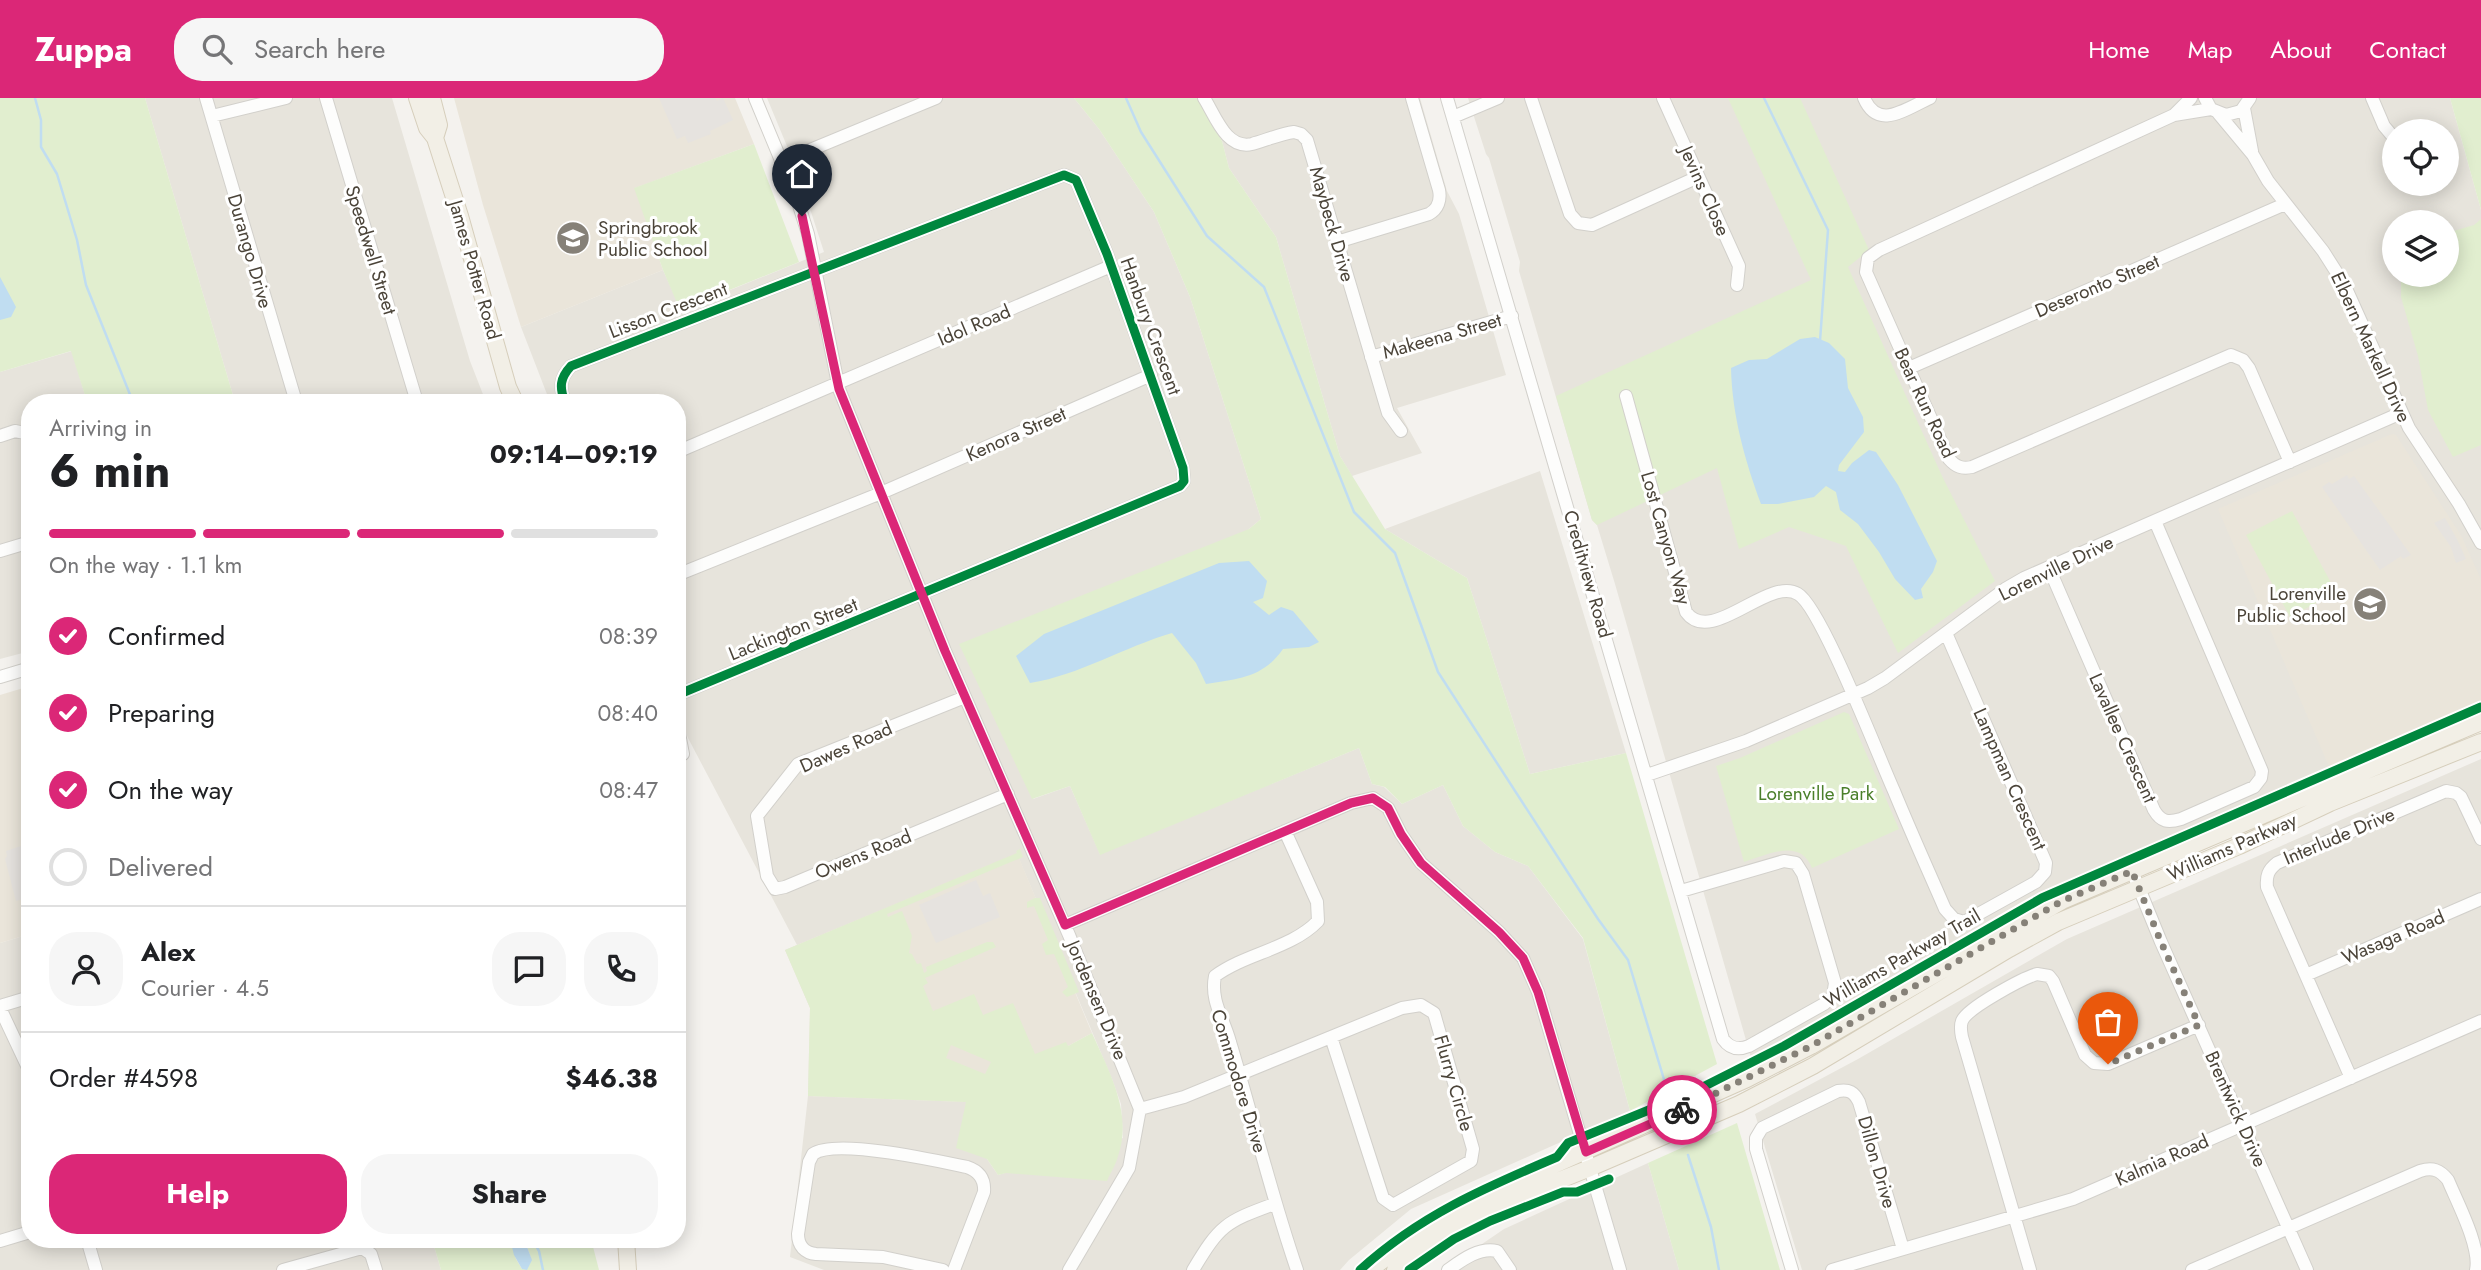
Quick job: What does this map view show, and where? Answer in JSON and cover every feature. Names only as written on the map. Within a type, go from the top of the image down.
[{"type":"main road","name":"James Potter Road","points":[[417,98],[426,128],[435,138],[460,216],[511,394]]},
{"type":"main road","name":"James Potter Road","points":[[432,98],[439,125],[435,138]]},
{"type":"main road","name":"Williams Parkway","points":[[1395,1270],[1447,1230],[1476,1213],[1588,1160],[1811,1046],[2062,901],[2481,722]]},
{"type":"main road","name":"Williams Parkway","points":[[1370,1270],[1425,1228],[1471,1202],[1739,1104],[1814,1066],[2058,922],[2239,846],[2330,803],[2481,742]]},
{"type":"main road","points":[[627,1248],[628,1270]]},
{"type":"street","name":"Durango Drive","points":[[206,98],[294,394]]},
{"type":"street","points":[[212,116],[286,98]]},
{"type":"street","name":"Speedwell Street","points":[[326,98],[414,394]]},
{"type":"street","name":"Jordensen Drive","points":[[755,98],[797,199],[816,272],[838,384],[922,595],[1065,925],[1140,1110]]},
{"type":"street","points":[[781,162],[936,98]]},
{"type":"street","name":"Maybeck Drive","points":[[1204,98],[1227,136],[1241,144],[1248,145],[1292,132],[1305,137],[1388,413],[1401,431]]},
{"type":"street","points":[[1337,242],[1429,214],[1437,207],[1441,197],[1412,98]]},
{"type":"street","name":"Creditview Road","points":[[1447,98],[1723,1039],[1732,1047],[1740,1049],[1749,1046],[1824,1004],[1833,996],[1835,983],[1803,874],[1796,863],[1784,861],[1681,891]]},
{"type":"street","points":[[1452,117],[1497,98]]},
{"type":"street","points":[[1531,98],[1570,214],[1578,223],[1592,225],[1698,177]]},
{"type":"street","name":"Jevins Close","points":[[1663,98],[1739,266],[1737,285]]},
{"type":"street","points":[[1864,98],[1869,110],[1880,116],[1889,116],[1930,98]]},
{"type":"street","name":"Bear Run Road","points":[[2174,115],[2192,98]]},
{"type":"street","points":[[2372,98],[2382,121]]},
{"type":"street","name":"Bear Run Road","points":[[2249,101],[2234,114],[2212,107],[2174,115],[1871,255],[1866,262],[1866,272],[1949,459],[1954,464],[1966,468],[2225,357],[2237,356],[2249,368],[2290,463]]},
{"type":"street","name":"Elbern Markell Drive","points":[[2249,101],[2253,155]]},
{"type":"street","name":"Elbern Markell Drive","points":[[2212,107],[2253,155],[2344,284],[2401,413],[2481,543]]},
{"type":"street","name":"Hanbury Crescent","points":[[816,272],[1064,175],[1076,180],[1111,266],[1183,468],[1184,481],[1180,486],[922,595]]},
{"type":"street","name":"Deseronto Street","points":[[1909,368],[2285,204]]},
{"type":"street","name":"Idol Road","points":[[838,384],[1111,266]]},
{"type":"street","name":"Lisson Crescent","points":[[562,394],[561,380],[571,366],[816,272]]},
{"type":"street","name":"Makeena Street","points":[[1371,357],[1512,316]]},
{"type":"street","name":"Kenora Street","points":[[881,493],[1151,375]]},
{"type":"street","points":[[686,448],[838,384]]},
{"type":"street","name":"Lost Canyon Way","points":[[1626,396],[1682,599],[1690,617],[1702,623],[1710,622],[1782,591],[1797,593],[1806,601],[1828,641],[1853,695]]},
{"type":"street","name":"Lorenville Drive","points":[[1647,775],[1746,741],[1853,695],[1885,678],[2005,589],[2401,413]]},
{"type":"street","points":[[0,436],[15,431],[21,432]]},
{"type":"street","points":[[686,571],[881,493]]},
{"type":"street","name":"Lavallee Crescent","points":[[2049,568],[2158,817],[2170,822],[2193,814],[2254,787],[2261,778],[2262,771],[2155,522]]},
{"type":"street","points":[[0,551],[21,545]]},
{"type":"street","name":"Lackington Street","points":[[686,691],[922,595]]},
{"type":"street","name":"Lampman Crescent","points":[[1853,695],[1950,915],[1964,922],[2036,882],[2046,868],[2045,858],[1946,633]]},
{"type":"street","points":[[0,677],[21,671]]},
{"type":"street","name":"Dawes Road","points":[[758,830],[757,816],[798,764],[965,697]]},
{"type":"street","name":"Interlude Drive","points":[[2351,1078],[2267,887],[2266,877],[2277,863],[2446,791],[2461,797],[2481,839]]},
{"type":"street","name":"Owens Road","points":[[758,830],[767,876],[775,890],[1008,794]]},
{"type":"street","points":[[1065,925],[1351,803],[1373,798],[1388,808],[1401,834],[1421,863],[1499,932],[1523,958],[1538,992],[1620,1270]]},
{"type":"street","name":"Commodore Drive","points":[[1284,831],[1317,902],[1318,920],[1307,932],[1230,965],[1214,976],[1212,988],[1216,1007],[1230,1039],[1274,1204],[1297,1270]]},
{"type":"street","name":"Brentwick Drive","points":[[2132,871],[2308,1270]]},
{"type":"street","name":"Wasaga Road","points":[[2306,975],[2481,899]]},
{"type":"street","points":[[2030,1270],[1962,1037],[1961,1024],[1967,1013],[2031,975],[2049,976],[2085,1055],[2101,1065],[2199,1025]]},
{"type":"street","points":[[21,1000],[0,1007],[21,1052]]},
{"type":"street","name":"Flurry Circle","points":[[1140,1110],[1184,1097],[1402,1008],[1420,1005],[1434,1013],[1473,1149],[1471,1161],[1393,1205],[1383,1198],[1331,1037]]},
{"type":"street","name":"Kalmia Road","points":[[1832,1270],[2073,1199],[2481,1021]]},
{"type":"street","name":"Dillon Drive","points":[[1792,1270],[1756,1149],[1756,1138],[1762,1128],[1845,1089],[1853,1092],[1859,1102],[1903,1249]]},
{"type":"street","points":[[1069,1270],[1129,1168],[1140,1110]]},
{"type":"street","points":[[943,1270],[883,1257],[816,1255],[806,1251],[800,1244],[798,1234],[809,1162],[813,1154],[828,1149],[885,1151],[967,1167],[978,1173],[984,1182],[984,1192],[954,1270]]},
{"type":"street","points":[[2192,1270],[2431,1168],[2442,1173],[2448,1180],[2477,1247],[2479,1262],[2476,1270]]},
{"type":"street","points":[[1193,1270],[1213,1237],[1233,1219],[1274,1204]]},
{"type":"street","points":[[0,1241],[21,1235]]},
{"type":"street","points":[[89,1248],[96,1270]]},
{"type":"street","points":[[283,1270],[362,1248],[370,1254],[376,1270]]},
{"type":"street","points":[[1447,1270],[1464,1258],[1488,1249],[1497,1251],[1510,1270]]},
{"type":"shaded area","points":[[145,98],[392,98],[470,361],[483,394],[233,394]]},
{"type":"shaded area","name":"Springbrook Public School","points":[[454,98],[735,98],[754,144],[635,188],[663,270],[521,327],[483,205]]},
{"type":"shaded area","points":[[659,98],[715,98],[717,101],[723,98],[733,120],[710,131],[711,134],[688,143],[685,136],[677,139]]},
{"type":"shaded area","points":[[767,98],[1074,98],[1099,129],[1154,212],[1190,297],[1261,519],[1249,529],[1033,799],[1070,786],[1100,854],[1359,748],[1372,784],[1384,787],[1402,804],[1443,785],[1463,826],[1495,852],[1528,866],[1583,939],[1630,1111],[1411,1209],[1340,1270],[824,1270],[790,1257],[808,1096],[966,1102],[987,1159],[998,1175],[1123,1138],[1121,1104],[1112,1079],[1017,854],[797,945],[686,733],[686,394],[547,394],[521,327],[663,270],[681,310],[824,252],[799,175]]},
{"type":"shaded area","points":[[1197,98],[1420,98],[1447,191],[1459,214],[1506,375],[1397,408],[1422,453],[1352,476],[1340,456],[1276,237],[1229,168],[1222,141]]},
{"type":"shaded area","points":[[1468,98],[2450,98],[2456,119],[2382,119],[2382,196],[2459,196],[2459,131],[2481,210],[2481,705],[2047,894],[1752,1061],[1615,584],[1597,525],[1592,520],[1519,271],[1520,262]]},
{"type":"shaded area","points":[[72,351],[85,394],[21,394],[21,653],[0,659],[0,372]]},
{"type":"shaded area","name":"Lorenville Public School","points":[[2392,434],[2396,435],[2462,537],[2481,580],[2481,705],[2331,771],[2218,509]]},
{"type":"shaded area","points":[[1540,471],[1626,753],[1530,774],[1467,578],[1385,529]]},
{"type":"shaded area","points":[[2347,475],[2349,479],[2354,476],[2411,555],[2403,559],[2401,556],[2380,570],[2322,487]]},
{"type":"shaded area","points":[[2445,518],[2466,559],[2456,563],[2451,547],[2434,523]]},
{"type":"shaded area","points":[[21,689],[21,937],[0,943],[0,695]]},
{"type":"shaded area","points":[[2481,759],[2481,1270],[1802,1270],[1755,1114],[1858,1059],[2067,939]]},
{"type":"shaded area","points":[[21,846],[21,900],[16,901],[5,859],[6,851]]},
{"type":"shaded area","points":[[1017,853],[1092,1033],[966,1102],[808,1096],[810,1008],[785,950]]},
{"type":"shaded area","points":[[976,880],[983,896],[990,893],[1000,917],[936,943],[919,905]]},
{"type":"shaded area","points":[[21,937],[21,1248],[435,1248],[441,1270],[0,1270],[0,943]]},
{"type":"shaded area","points":[[1648,1163],[1679,1270],[1444,1270],[1504,1229]]},
{"type":"green space","points":[[0,98],[145,98],[233,394],[84,394],[71,351],[0,372]]},
{"type":"green space","points":[[1074,98],[1197,98],[1222,141],[1229,168],[1276,237],[1340,456],[1385,529],[1467,578],[1530,774],[1626,753],[1717,1064],[1630,1111],[1583,938],[1528,866],[1495,852],[1463,826],[1443,785],[1402,804],[1385,787],[1372,784],[1359,748],[1100,855],[1070,786],[1032,799],[959,644],[1249,529],[1261,519],[1190,297],[1154,212],[1099,129]]},
{"type":"green space","points":[[1728,98],[1800,98],[1869,250],[1848,267],[1942,476],[1995,581],[1898,653],[1846,546],[1789,527],[1739,549],[1717,468],[1597,525],[1592,520],[1556,396],[1811,280]]},
{"type":"green space","points":[[2450,98],[2481,98],[2481,210],[2459,131],[2459,119],[2456,119]]},
{"type":"green space","points":[[754,144],[799,262],[680,310],[634,188]]},
{"type":"green space","points":[[2481,219],[2481,445],[2453,457],[2428,410],[2418,356],[2401,297],[2401,287],[2459,287],[2459,229],[2474,225]]},
{"type":"green space","points":[[2292,511],[2336,592],[2290,617],[2246,535]]},
{"type":"green space","name":"Lorenville Park","points":[[1844,712],[1849,714],[1899,829],[1812,868],[1800,853],[1791,851],[1772,853],[1744,862],[1716,766]]},
{"type":"green space","points":[[1020,849],[1023,857],[887,914],[888,917],[902,911],[912,936],[909,953],[917,964],[921,963],[924,973],[927,971],[926,967],[987,942],[993,942],[996,947],[925,978],[928,983],[923,986],[933,1011],[974,994],[983,1015],[1013,1003],[1035,1054],[1066,1042],[1068,1046],[1092,1033],[1117,1093],[1123,1124],[1118,1156],[1107,1181],[1006,1173],[998,1175],[987,1159],[956,1148],[966,1102],[808,1096],[810,1008],[785,950],[1017,853]],"holes":[[[951,1045],[991,1062],[985,1074],[946,1058]]]},
{"type":"green space","points":[[1040,898],[1079,992],[1067,997],[1062,992],[1068,987],[1054,954],[1046,955],[1042,944],[1048,940],[1034,906],[1027,908],[1027,902]]},
{"type":"green space","points":[[1737,1123],[1780,1270],[1679,1270],[1648,1163]]},
{"type":"green space","points":[[435,1248],[513,1248],[522,1269],[531,1258],[527,1248],[593,1248],[599,1270],[441,1270]]},
{"type":"water","points":[[0,277],[16,307],[11,317],[0,320]]},
{"type":"water","points":[[1815,337],[1829,343],[1845,359],[1848,388],[1863,417],[1864,432],[1839,465],[1838,471],[1845,472],[1869,450],[1876,452],[1898,485],[1937,561],[1921,589],[1923,598],[1915,600],[1895,579],[1858,524],[1840,510],[1836,492],[1826,486],[1814,497],[1778,504],[1761,504],[1740,438],[1731,368],[1749,360],[1767,359],[1800,339]]},
{"type":"water","points":[[1249,561],[1267,581],[1263,598],[1253,602],[1269,615],[1281,607],[1293,611],[1319,642],[1309,647],[1283,649],[1258,672],[1206,684],[1196,663],[1172,633],[1067,674],[1030,683],[1016,656],[1044,634],[1219,563]]},
{"type":"water","points":[[512,1248],[527,1248],[532,1260],[527,1270],[522,1269]]},
{"type":"waterway","points":[[35,98],[41,120],[41,147],[57,174],[77,240],[86,285],[130,394]]},
{"type":"waterway","points":[[1126,98],[1141,132],[1207,236],[1264,287],[1354,512],[1395,553],[1438,672],[1598,919],[1628,960],[1669,1096]]},
{"type":"waterway","points":[[1764,98],[1828,230],[1820,341]]},
{"type":"waterway","points":[[1688,1155],[1711,1227],[1719,1270]]},
{"type":"waterway","points":[[537,1248],[543,1270]]},
{"type":"cycle path","points":[[563,394],[562,383],[571,366],[1064,175],[1076,180],[1107,254],[1183,468],[1184,481],[1180,486],[686,691]]},
{"type":"cycle path","name":"Williams Parkway Trail","points":[[1360,1270],[1405,1234],[1453,1205],[1557,1157],[1568,1143],[1693,1092],[1784,1046],[2042,898],[2481,707]]},
{"type":"cycle path","points":[[1409,1270],[1454,1239],[1490,1221],[1563,1192],[1577,1192],[1609,1179]]},
{"type":"way so far","points":[[1682,1110],[1811,1046],[2062,901],[2132,871],[2199,1025],[2108,1064]]},
{"type":"place","name":"Springbrook Public School","points":[[573,238]]},
{"type":"place","name":"Lorenville Public School","points":[[2370,604]]},
{"type":"route","points":[[802,216],[808,234],[839,389],[945,651],[1065,925],[1351,803],[1373,798],[1388,808],[1401,834],[1421,863],[1499,932],[1523,958],[1538,992],[1586,1152],[1682,1110]]}]
